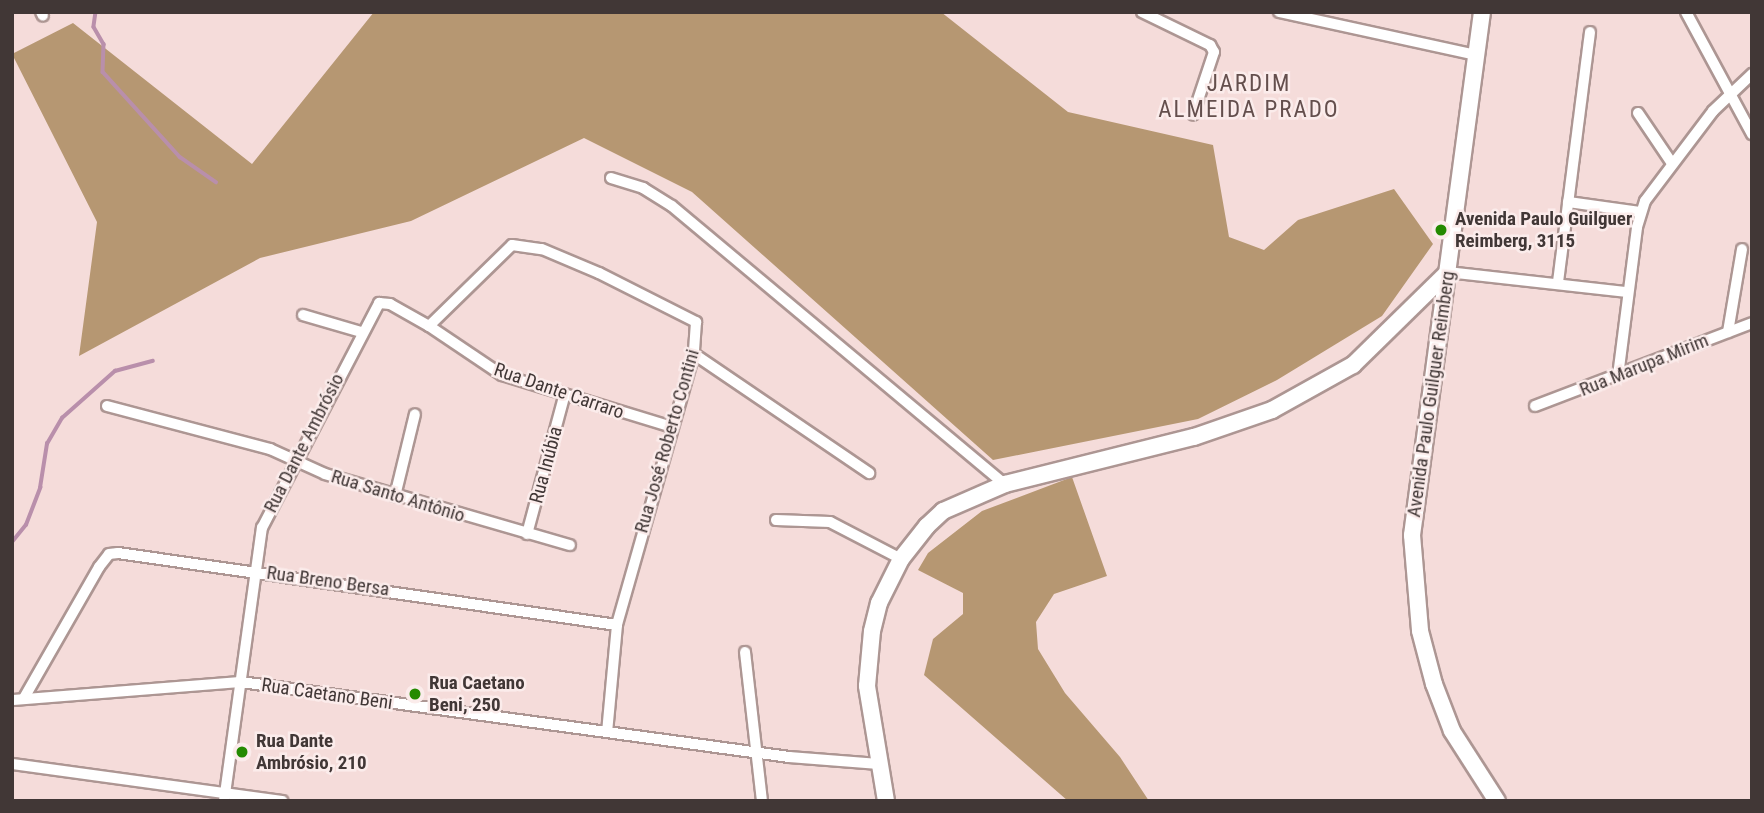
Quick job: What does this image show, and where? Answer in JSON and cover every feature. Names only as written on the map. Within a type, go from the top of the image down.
[{"type":"street","points":[[1142,12],[1210,45],[1214,52],[1193,115]]},
{"type":"street","points":[[1279,12],[1476,55]]},
{"type":"street","name":"Avenida Paulo Guilguer Reimberg","points":[[1482,12],[1448,272],[1417,475],[1413,584],[1420,631],[1438,696],[1452,731],[1497,801]]},
{"type":"street","points":[[1686,12],[1752,134]]},
{"type":"street","points":[[1558,282],[1591,32]]},
{"type":"street","points":[[1618,376],[1627,292],[1640,212],[1671,162],[1728,94],[1752,74]]},
{"type":"street","points":[[1638,113],[1671,162]]},
{"type":"street","points":[[611,178],[643,188],[672,206],[1005,484]]},
{"type":"street","points":[[1568,202],[1640,212]]},
{"type":"street","name":"Rua José Roberto Contini","points":[[429,326],[507,246],[520,245],[541,249],[599,272],[691,317],[697,326],[694,354],[617,625]]},
{"type":"street","points":[[1728,331],[1742,249]]},
{"type":"street","points":[[886,801],[879,764],[868,663],[879,603],[912,542],[943,511],[1005,484],[1194,436],[1272,410],[1353,365],[1448,272],[1558,282],[1627,292]]},
{"type":"street","name":"Rua Dante Carraro","points":[[380,302],[429,326],[488,368],[564,397],[672,426]]},
{"type":"street","name":"Rua Dante Ambrósio","points":[[225,797],[254,570],[266,517],[361,332],[380,302]]},
{"type":"street","points":[[303,315],[361,332]]},
{"type":"street","name":"Rua Marupa Mirim","points":[[1535,407],[1752,323]]},
{"type":"street","points":[[694,354],[869,473]]},
{"type":"street","name":"Rua Inúbia","points":[[527,534],[564,397]]},
{"type":"street","name":"Rua Santo Antônio","points":[[107,406],[270,449],[294,461],[395,496],[570,545]]},
{"type":"street","points":[[395,496],[415,414]]},
{"type":"street","points":[[776,520],[831,522],[901,559]]},
{"type":"street","name":"Rua Breno Bersa","points":[[18,699],[109,554],[254,570],[617,625]]},
{"type":"street","points":[[607,732],[617,625]]},
{"type":"street","points":[[745,652],[762,801]]},
{"type":"street","name":"Rua Caetano Beni","points":[[18,699],[240,682],[607,732],[879,764]]},
{"type":"street","points":[[12,764],[225,797],[282,801]]},
{"type":"shaded area","points":[[374,12],[941,12],[1068,112],[1213,145],[1229,237],[1264,250],[1298,220],[1394,189],[1433,244],[1382,316],[1277,380],[1198,419],[993,460],[692,192],[584,138],[411,221],[260,258],[79,356],[97,222],[12,54],[73,23],[252,164]]},
{"type":"shaded area","points":[[1072,477],[1107,576],[1054,594],[1036,622],[1038,649],[1065,693],[1120,757],[1149,801],[1068,801],[924,675],[933,639],[963,614],[963,593],[918,570],[928,553],[982,511]]},
{"type":"waterway","points":[[96,12],[94,27],[104,44],[103,72],[180,157],[216,182]]},
{"type":"waterway","points":[[12,542],[26,525],[40,488],[47,444],[62,418],[115,371],[153,361]]},
{"type":"place","name":"Avenida Paulo Guilguer Reimberg, 3115","points":[[1441,230]]},
{"type":"place","name":"Rua Caetano Beni, 250","points":[[415,694]]},
{"type":"place","name":"Rua Dante Ambrósio, 210","points":[[242,752]]},
{"type":"district","name":"JARDIM ALMEIDA PRADO","points":[[1249,97]]}]
